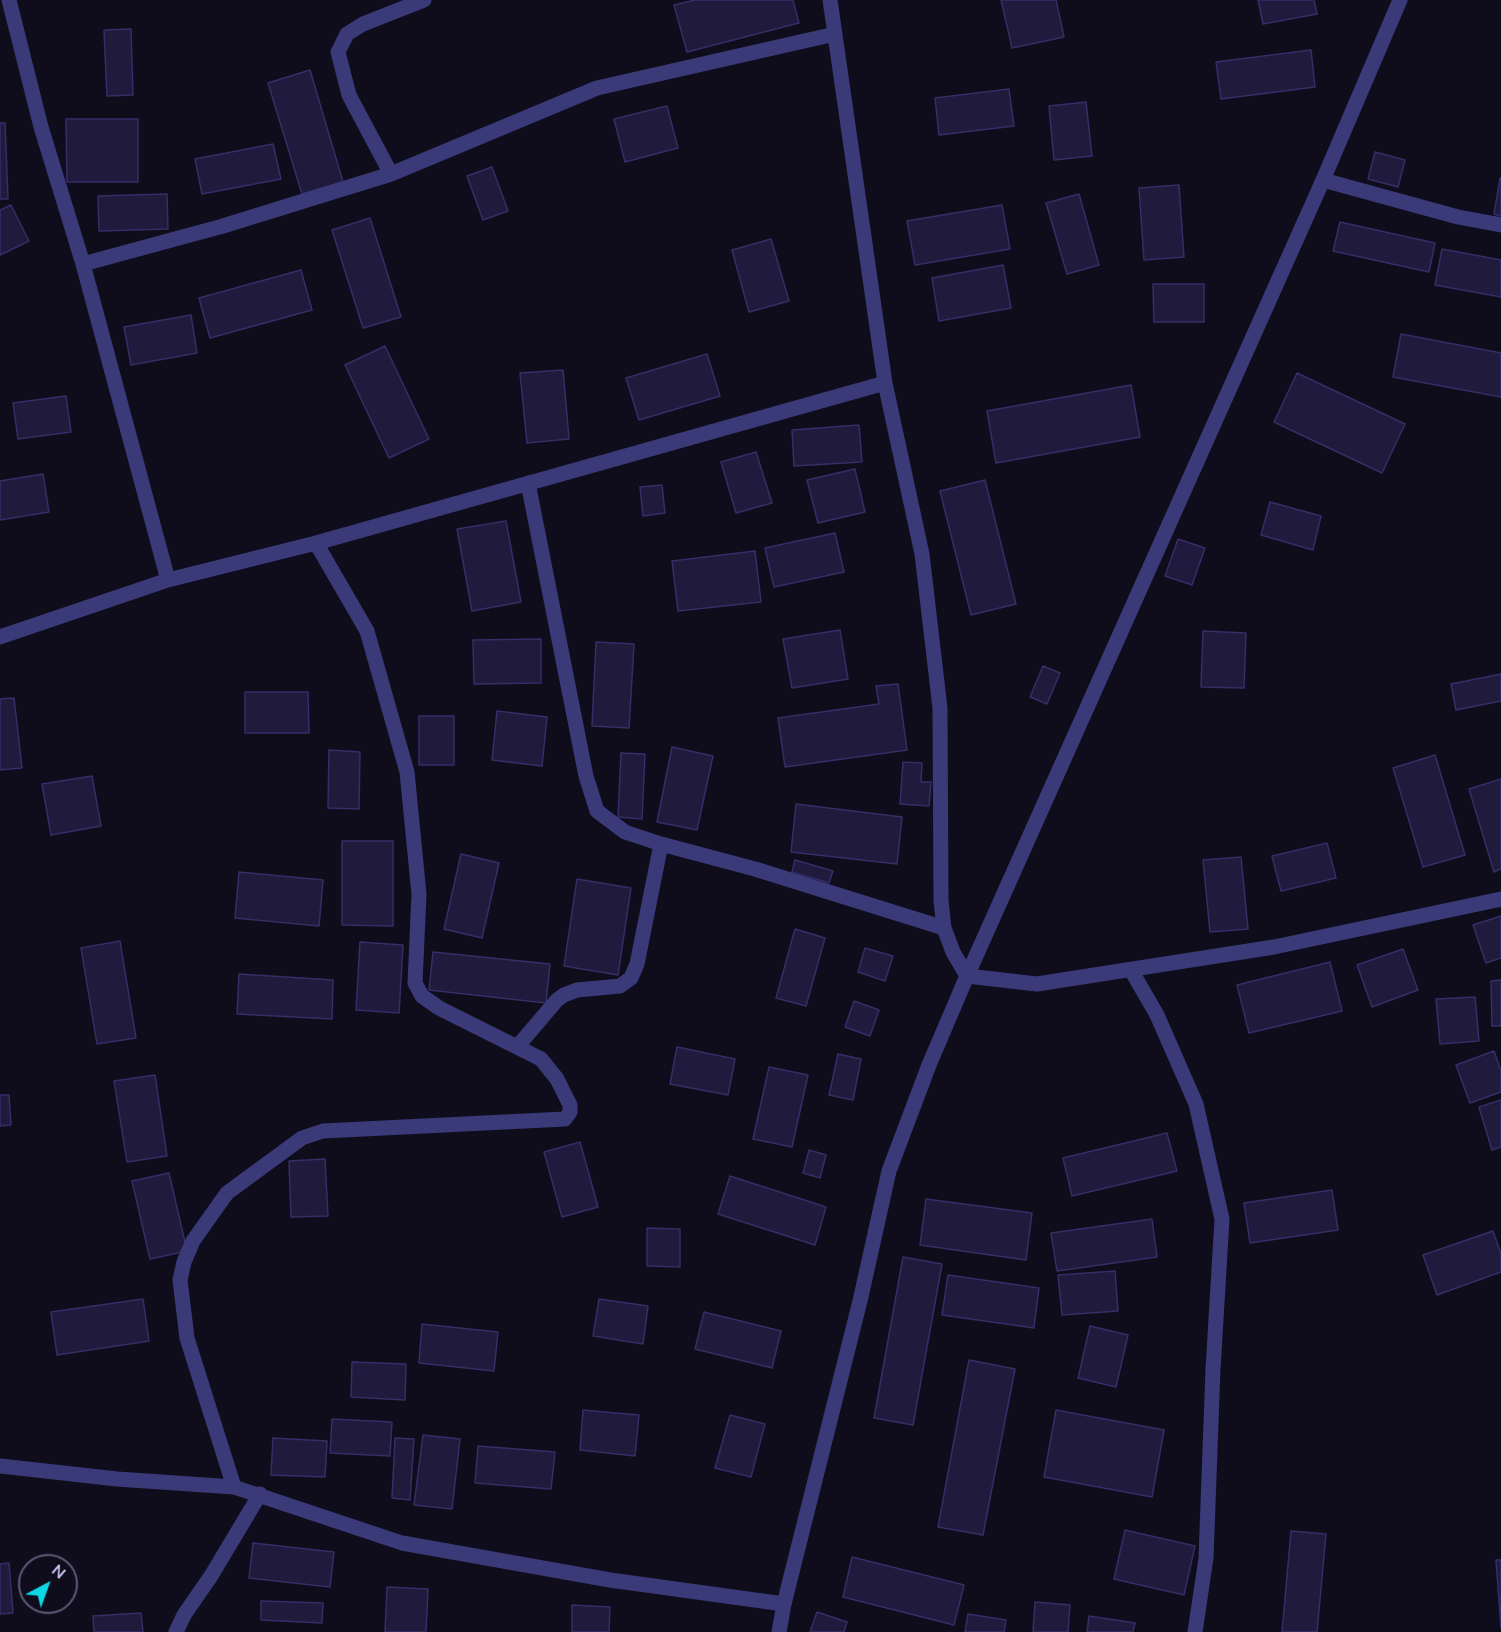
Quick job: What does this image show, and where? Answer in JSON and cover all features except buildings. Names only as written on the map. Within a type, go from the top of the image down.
[{"type":"street","points":[[9,0],[41,127],[83,264],[168,580]]},
{"type":"street","points":[[391,174],[349,95],[338,52],[347,34],[363,24],[424,0]]},
{"type":"street","points":[[830,0],[885,383],[922,554],[940,708],[941,901],[944,928],[953,952],[967,976]]},
{"type":"street","points":[[779,1632],[889,1171],[929,1065],[1323,180],[1400,0]]},
{"type":"street","points":[[83,264],[223,226],[391,174],[597,88],[835,34]]},
{"type":"street","points":[[1323,180],[1458,217],[1501,225]]},
{"type":"street","points":[[0,637],[168,580],[316,543],[885,383]]},
{"type":"street","points":[[528,483],[586,776],[597,810],[625,832],[944,928]]},
{"type":"street","points":[[234,1487],[187,1338],[180,1280],[184,1262],[194,1241],[227,1193],[303,1138],[323,1131],[565,1119],[570,1112],[570,1105],[557,1079],[541,1059],[439,1008],[422,996],[415,983],[418,894],[407,772],[367,631],[316,543]]},
{"type":"street","points":[[518,1047],[557,1000],[564,995],[577,990],[620,986],[631,978],[637,964],[661,844]]},
{"type":"street","points":[[967,976],[1037,984],[1274,947],[1501,899]]},
{"type":"street","points":[[1131,970],[1157,1014],[1196,1104],[1222,1220],[1213,1369],[1206,1558],[1195,1632]]},
{"type":"street","points":[[0,1466],[117,1479],[234,1487],[402,1543],[610,1580],[784,1604]]},
{"type":"street","points":[[176,1632],[184,1615],[211,1576],[260,1494]]}]
